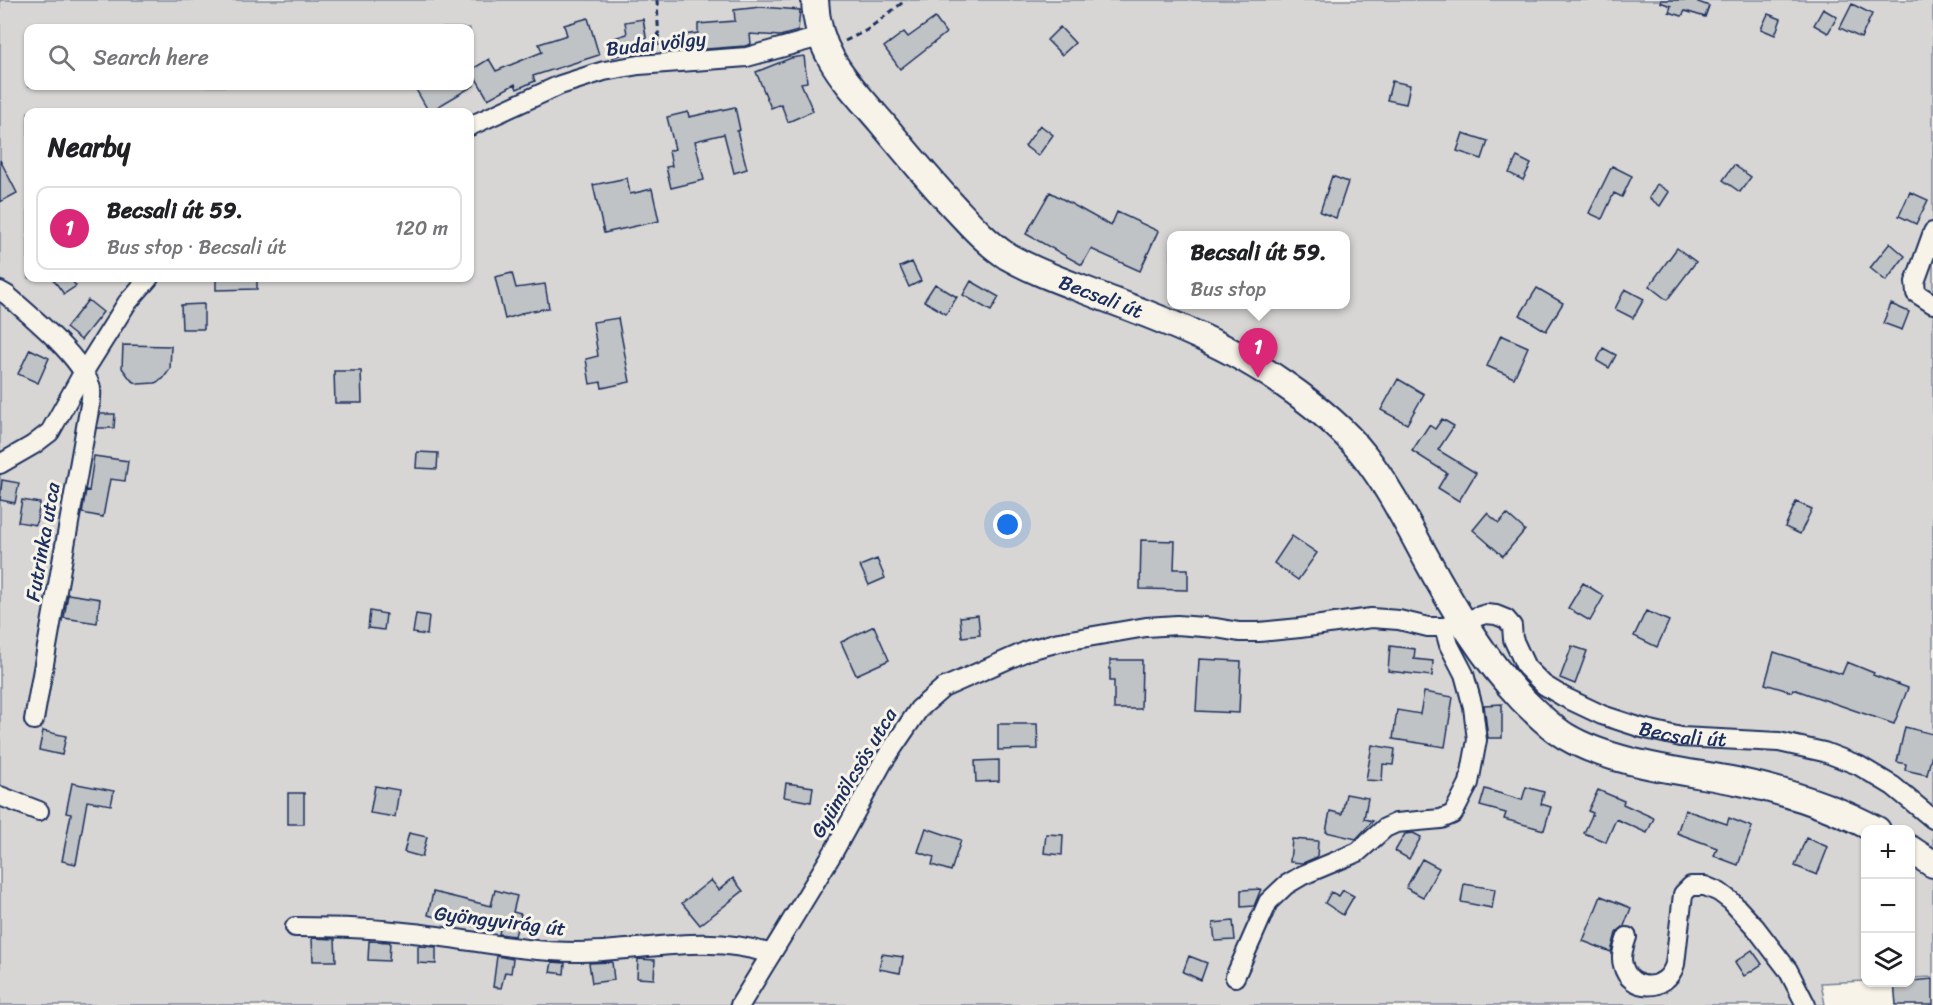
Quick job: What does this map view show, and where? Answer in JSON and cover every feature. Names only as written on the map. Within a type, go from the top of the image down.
[{"type":"main road","name":"Becsali út","points":[[815,0],[816,18],[823,44],[855,92],[980,235],[1005,254],[1037,270],[1152,316],[1215,345],[1281,382],[1340,429],[1362,452],[1395,501],[1453,623],[1539,716],[1565,736],[1590,748],[1621,757],[1778,791],[1835,810],[1866,825]]},
{"type":"main road","points":[[1915,852],[1933,864]]},
{"type":"street","name":"Budai völgy","points":[[474,124],[560,85],[604,71],[659,63],[747,57],[823,44]]},
{"type":"street","points":[[1933,232],[1915,282],[1916,293],[1933,304]]},
{"type":"street","points":[[0,464],[50,432],[127,303],[145,282]]},
{"type":"street","points":[[0,291],[75,359],[83,374]]},
{"type":"street","name":"Futrinka utca","points":[[34,720],[91,399],[91,386],[83,374]]},
{"type":"street","name":"Becsali út","points":[[1453,623],[1486,614],[1506,618],[1512,626],[1513,639],[1526,667],[1544,684],[1564,697],[1602,715],[1681,737],[1779,741],[1824,752],[1858,765],[1893,786],[1933,819]]},
{"type":"street","name":"Gyümölcsös utca","points":[[740,1005],[834,851],[883,762],[919,709],[943,688],[1029,650],[1059,642],[1146,627],[1177,625],[1259,632],[1371,618],[1399,620],[1428,627],[1453,623]]},
{"type":"street","points":[[1235,977],[1268,902],[1286,885],[1303,875],[1358,852],[1385,828],[1396,823],[1441,819],[1453,814],[1469,783],[1477,740],[1473,707],[1464,675],[1449,645],[1453,623]]},
{"type":"street","points":[[0,796],[39,811]]},
{"type":"street","points":[[1627,937],[1622,963],[1628,975],[1650,986],[1664,982],[1673,972],[1675,964],[1683,894],[1691,886],[1705,886],[1725,896],[1755,927],[1788,970],[1806,1005]]},
{"type":"street","name":"Gyöngyvirág út","points":[[295,927],[352,927],[531,950],[578,952],[713,942],[739,945],[771,954]]},
{"type":"path","points":[[657,0],[659,63]]},
{"type":"path","points":[[823,44],[867,30],[906,0]]},
{"type":"shaded area","points":[[0,0],[1933,0],[1933,977],[1915,978],[1915,825],[1861,825],[1861,981],[1821,983],[1825,1005],[0,1005]]},
{"type":"building","points":[[1661,0],[1693,0],[1709,6],[1705,17],[1685,11],[1682,16],[1669,12],[1671,6],[1660,2]]},
{"type":"building","points":[[1852,4],[1872,14],[1861,38],[1840,28]]},
{"type":"building","points":[[761,7],[800,10],[798,31],[780,36],[750,34],[751,44],[745,46],[668,52],[667,42],[676,40],[676,36],[698,33],[698,24],[735,21],[734,10]]},
{"type":"building","points":[[1823,9],[1837,17],[1828,33],[1814,25]]},
{"type":"building","points":[[1768,14],[1781,19],[1775,35],[1761,29]]},
{"type":"building","points":[[588,18],[599,55],[533,76],[535,81],[517,89],[515,84],[488,99],[474,75],[474,68],[489,59],[496,71],[542,52],[539,44],[567,35],[564,25]]},
{"type":"building","points":[[935,18],[946,33],[900,69],[884,47],[904,32],[908,37]]},
{"type":"building","points":[[643,19],[647,42],[651,41],[652,53],[634,54],[633,51],[613,57],[608,40],[627,34],[625,22]]},
{"type":"building","points":[[1060,27],[1075,43],[1062,55],[1047,40]]},
{"type":"building","points":[[804,56],[807,82],[801,83],[813,111],[788,122],[781,104],[771,108],[756,72],[791,58]]},
{"type":"building","points":[[1392,81],[1410,85],[1406,104],[1387,100]]},
{"type":"building","points":[[416,90],[466,90],[436,108],[427,108]]},
{"type":"building","points":[[735,107],[740,130],[737,131],[747,169],[734,173],[724,134],[695,141],[704,180],[671,188],[666,167],[672,166],[669,151],[675,149],[667,117],[688,112],[689,117]]},
{"type":"building","points":[[1040,125],[1053,135],[1038,156],[1025,146]]},
{"type":"building","points":[[1463,133],[1488,141],[1482,159],[1457,151]]},
{"type":"building","points":[[1517,157],[1531,164],[1523,180],[1509,173]]},
{"type":"building","points":[[0,160],[17,193],[0,202]]},
{"type":"building","points":[[1734,165],[1751,177],[1740,192],[1723,180]]},
{"type":"building","points":[[1612,166],[1632,176],[1622,197],[1614,193],[1602,219],[1589,213]]},
{"type":"building","points":[[1332,176],[1348,182],[1336,218],[1320,212]]},
{"type":"building","points":[[627,178],[630,194],[652,189],[659,221],[604,233],[593,185]]},
{"type":"building","points":[[1657,184],[1669,192],[1660,206],[1649,198]]},
{"type":"building","points":[[1050,192],[1111,226],[1117,212],[1158,231],[1140,271],[1091,249],[1082,265],[1026,234]]},
{"type":"building","points":[[1910,192],[1928,200],[1916,224],[1899,216]]},
{"type":"building","points":[[1890,243],[1905,256],[1886,281],[1870,268]]},
{"type":"building","points":[[1677,248],[1696,262],[1667,300],[1649,286]]},
{"type":"building","points":[[912,262],[921,281],[909,287],[900,267]]},
{"type":"building","points":[[512,273],[516,288],[545,284],[549,308],[521,313],[505,319],[495,277]]},
{"type":"building","points":[[971,281],[999,297],[991,311],[963,295]]},
{"type":"building","points":[[55,282],[73,282],[76,286],[64,294]]},
{"type":"building","points":[[216,282],[257,282],[257,289],[216,290]]},
{"type":"building","points":[[935,284],[957,297],[946,314],[924,301]]},
{"type":"building","points":[[1537,288],[1563,303],[1546,331],[1520,315]]},
{"type":"building","points":[[1625,289],[1644,299],[1633,318],[1615,309]]},
{"type":"building","points":[[88,300],[103,312],[81,340],[66,328]]},
{"type":"building","points":[[204,304],[204,329],[182,329],[181,305]]},
{"type":"building","points":[[1891,304],[1909,312],[1902,330],[1883,323]]},
{"type":"building","points":[[618,318],[630,382],[602,388],[601,382],[590,384],[586,359],[598,356],[593,322]]},
{"type":"building","points":[[1501,335],[1528,347],[1514,378],[1487,366]]},
{"type":"building","points":[[123,345],[171,346],[170,369],[163,379],[155,383],[138,384],[131,380],[122,368]]},
{"type":"building","points":[[1603,348],[1616,355],[1609,368],[1597,361]]},
{"type":"building","points":[[30,349],[49,358],[38,383],[18,374]]},
{"type":"building","points":[[334,371],[361,371],[362,403],[335,403]]},
{"type":"building","points":[[1398,379],[1424,394],[1407,424],[1381,410]]},
{"type":"building","points":[[100,414],[115,414],[114,428],[97,428]]},
{"type":"building","points":[[1442,419],[1454,426],[1438,450],[1476,473],[1459,501],[1438,488],[1447,473],[1412,451],[1429,425],[1435,429]]},
{"type":"building","points":[[417,452],[438,453],[437,469],[416,468]]},
{"type":"building","points":[[94,456],[128,461],[125,481],[110,479],[103,517],[82,513],[86,490],[89,491]]},
{"type":"building","points":[[2,480],[19,483],[15,503],[0,500]]},
{"type":"building","points":[[22,500],[40,503],[36,525],[18,522]]},
{"type":"building","points":[[1796,502],[1812,509],[1800,534],[1785,527]]},
{"type":"building","points":[[1487,513],[1499,523],[1507,514],[1525,530],[1503,556],[1473,530]]},
{"type":"building","points":[[1292,536],[1317,553],[1298,580],[1274,563]]},
{"type":"building","points":[[1141,540],[1175,541],[1174,569],[1188,569],[1188,590],[1140,589]]},
{"type":"building","points":[[877,559],[885,578],[869,585],[860,566]]},
{"type":"building","points":[[1583,583],[1604,596],[1590,621],[1568,608]]},
{"type":"building","points":[[68,594],[100,599],[97,623],[64,618]]},
{"type":"building","points":[[370,611],[386,614],[384,630],[368,628]]},
{"type":"building","points":[[1646,611],[1669,621],[1657,647],[1634,636]]},
{"type":"building","points":[[416,614],[429,616],[427,635],[413,633]]},
{"type":"building","points":[[978,615],[980,635],[962,637],[960,617]]},
{"type":"building","points":[[874,626],[889,660],[856,675],[841,642]]},
{"type":"building","points":[[1390,646],[1415,649],[1414,659],[1433,661],[1432,676],[1388,671]]},
{"type":"building","points":[[1572,646],[1587,651],[1575,684],[1560,678]]},
{"type":"building","points":[[1774,652],[1842,674],[1847,662],[1908,688],[1894,724],[1793,689],[1792,692],[1765,684]]},
{"type":"building","points":[[1199,659],[1241,661],[1239,713],[1196,711]]},
{"type":"building","points":[[1110,660],[1142,660],[1141,709],[1114,709],[1114,681],[1110,681]]},
{"type":"building","points":[[1424,692],[1453,697],[1445,747],[1393,739],[1397,710],[1420,714]]},
{"type":"building","points":[[1502,704],[1502,738],[1488,738],[1484,705]]},
{"type":"building","points":[[998,724],[1037,724],[1038,749],[998,750]]},
{"type":"building","points":[[1905,727],[1933,734],[1933,749],[1927,775],[1905,770],[1906,764],[1897,762]]},
{"type":"building","points":[[43,731],[66,736],[62,755],[39,750]]},
{"type":"building","points":[[1372,745],[1395,749],[1393,765],[1383,764],[1382,781],[1366,780]]},
{"type":"building","points":[[999,760],[999,781],[976,782],[975,761]]},
{"type":"building","points":[[72,783],[114,791],[111,805],[87,801],[76,864],[62,861],[71,814],[66,813]]},
{"type":"building","points":[[786,783],[813,787],[811,802],[784,797]]},
{"type":"building","points":[[375,786],[399,790],[395,817],[370,813]]},
{"type":"building","points":[[1526,787],[1544,792],[1541,804],[1551,807],[1544,830],[1504,819],[1506,813],[1480,806],[1485,789],[1522,800]]},
{"type":"building","points":[[1598,790],[1654,818],[1647,833],[1616,819],[1606,842],[1584,833],[1593,813],[1588,811]]},
{"type":"building","points":[[288,793],[304,793],[304,824],[288,824]]},
{"type":"building","points":[[1346,794],[1368,798],[1364,819],[1373,821],[1356,839],[1326,832],[1330,811],[1342,814]]},
{"type":"building","points":[[1685,810],[1727,824],[1729,818],[1752,827],[1738,865],[1714,856],[1717,848],[1677,833]]},
{"type":"building","points":[[926,828],[961,840],[951,871],[932,865],[934,857],[918,852]]},
{"type":"building","points":[[409,833],[427,837],[422,857],[404,852]]},
{"type":"building","points":[[1413,833],[1421,837],[1409,859],[1395,851],[1405,834]]},
{"type":"building","points":[[1046,834],[1063,835],[1062,855],[1044,853]]},
{"type":"building","points":[[1806,838],[1828,847],[1817,875],[1795,866]]},
{"type":"building","points":[[1292,839],[1318,841],[1317,857],[1303,863],[1290,862]]},
{"type":"building","points":[[1422,859],[1439,868],[1423,897],[1406,888]]},
{"type":"building","points":[[733,878],[743,891],[700,925],[682,903],[711,880],[719,890]]},
{"type":"building","points":[[1464,884],[1495,889],[1492,908],[1461,902]]},
{"type":"building","points":[[1261,889],[1254,906],[1241,907],[1241,890]]},
{"type":"building","points":[[495,890],[517,896],[513,912],[521,914],[515,936],[499,934],[500,929],[475,923],[475,926],[428,915],[433,892],[491,906]]},
{"type":"building","points":[[1343,890],[1354,896],[1343,915],[1325,903],[1331,892],[1339,896]]},
{"type":"building","points":[[1601,896],[1631,908],[1624,926],[1616,933],[1611,952],[1583,941]]},
{"type":"building","points":[[1233,921],[1235,940],[1215,941],[1213,923]]},
{"type":"building","points":[[312,938],[335,939],[336,961],[313,961]]},
{"type":"building","points":[[369,941],[390,942],[389,961],[368,960]]},
{"type":"building","points":[[418,946],[436,947],[436,964],[418,963]]},
{"type":"building","points":[[1752,950],[1762,964],[1744,976],[1735,962]]},
{"type":"building","points":[[882,954],[903,957],[900,973],[879,969]]},
{"type":"building","points":[[497,956],[513,959],[511,973],[505,972],[501,988],[493,987]]},
{"type":"building","points":[[1189,956],[1207,963],[1201,980],[1183,972]]},
{"type":"building","points":[[638,959],[655,960],[654,979],[637,978]]},
{"type":"building","points":[[552,962],[565,963],[564,974],[550,972]]},
{"type":"building","points":[[612,962],[614,980],[592,983],[589,963]]},
{"type":"building","points":[[1933,979],[1933,1005],[1896,1005],[1894,987],[1915,987],[1915,981]]},
{"type":"place","name":"Becsali út 59.","points":[[1258,378]]}]
